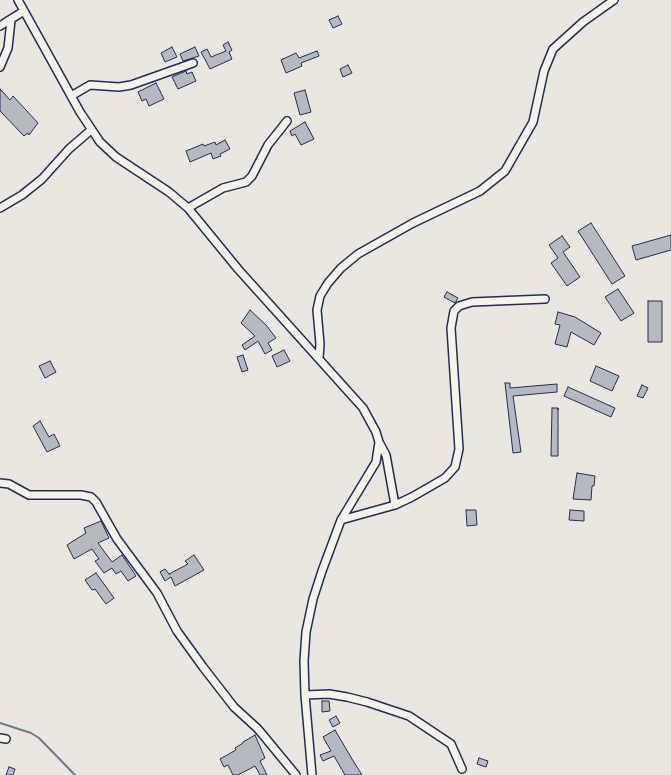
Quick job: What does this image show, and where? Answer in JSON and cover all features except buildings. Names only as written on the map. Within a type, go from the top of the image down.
[{"type":"street","points":[[18,0],[91,130],[105,147],[116,157],[169,192],[188,208],[238,269],[363,408],[372,421],[379,442],[386,455],[396,505]]},
{"type":"street","points":[[319,358],[320,344],[317,310],[320,296],[328,283],[341,268],[358,254],[413,223],[480,191],[505,171],[533,122],[544,71],[553,49],[583,22],[614,0]]},
{"type":"street","points":[[0,26],[24,11]]},
{"type":"street","points":[[0,67],[8,48],[11,20]]},
{"type":"street","points":[[71,96],[90,86],[120,87],[131,85],[193,63]]},
{"type":"street","points":[[188,208],[223,188],[246,182],[252,176],[268,145],[287,121]]},
{"type":"street","points":[[0,208],[22,195],[42,179],[69,149],[91,130]]},
{"type":"street","points":[[342,520],[396,505],[445,478],[458,460],[459,449],[451,328],[454,311],[460,306],[472,302],[545,299]]},
{"type":"street","points":[[312,775],[305,695],[304,660],[306,632],[313,599],[322,571],[342,520],[376,462],[379,442]]},
{"type":"street","points":[[0,483],[9,484],[29,495],[81,495],[91,497],[96,502],[117,539],[157,593],[177,631],[203,667],[234,707],[258,729],[296,775]]},
{"type":"street","points":[[305,695],[329,694],[341,696],[367,702],[409,716],[451,744],[462,769]]},
{"type":"waterway","points":[[0,723],[31,733],[39,738],[75,775]]}]
